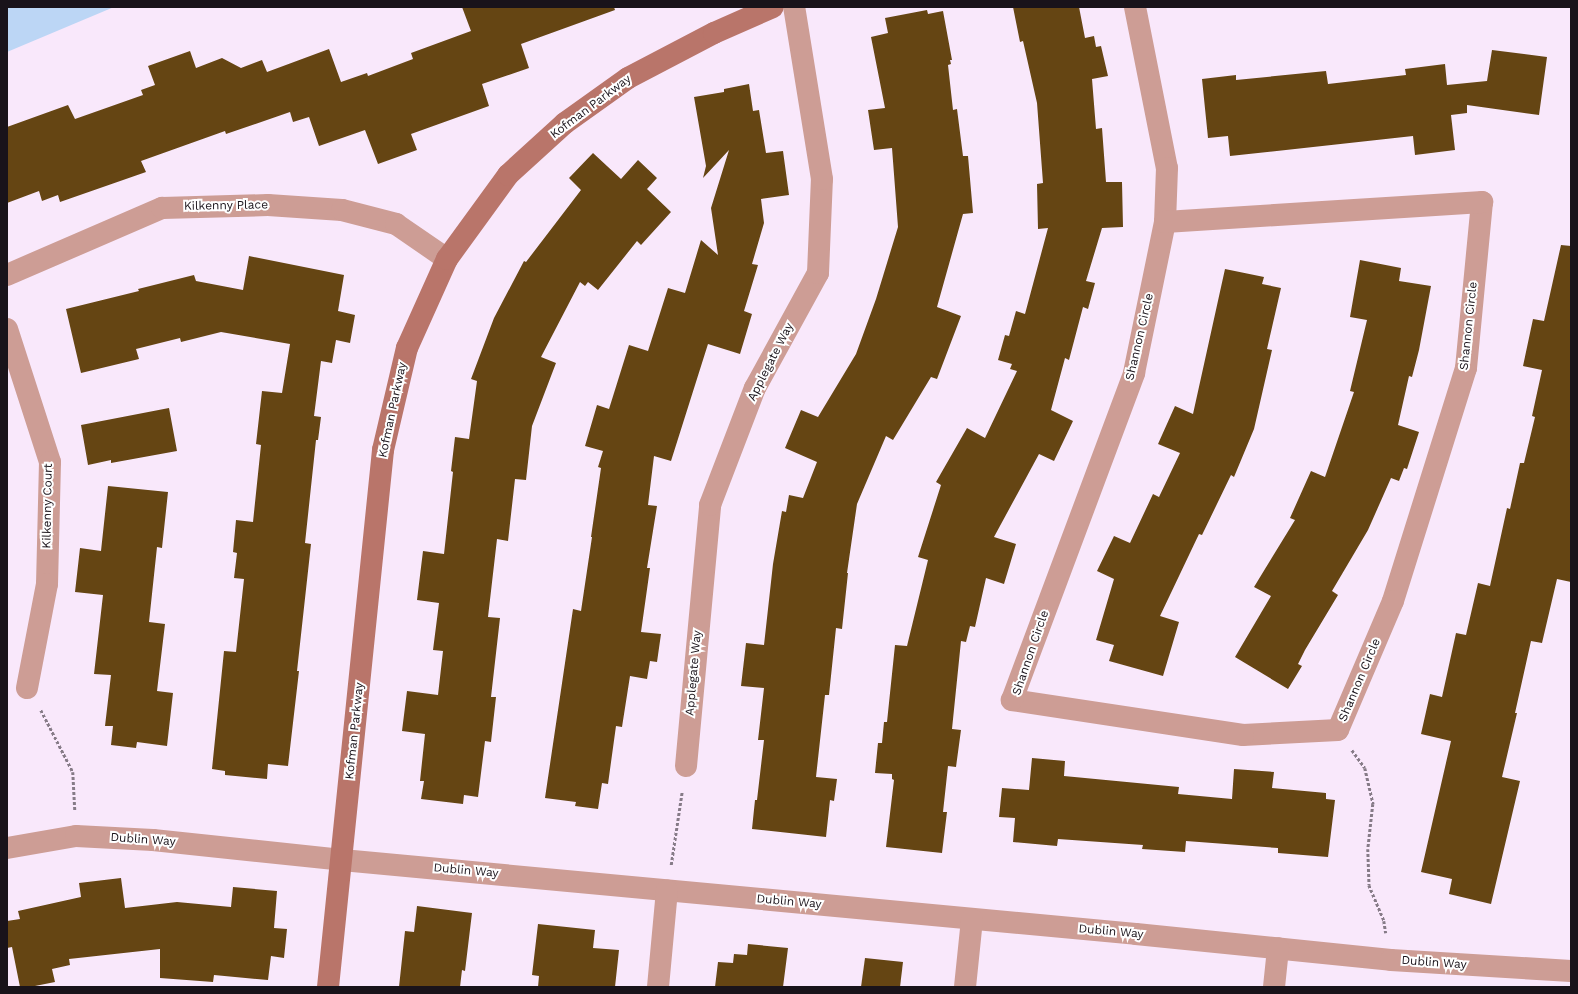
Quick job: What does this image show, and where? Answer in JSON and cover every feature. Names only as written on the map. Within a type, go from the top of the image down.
[{"type":"street","name":"Kofman Parkway","points":[[328,987],[383,450],[407,348],[446,259],[508,175],[565,123],[628,78],[714,33],[773,7]]},
{"type":"street","name":"Applegate Way","points":[[686,766],[710,505],[755,388],[818,273],[822,179],[794,7]]},
{"type":"street","name":"Shannon Circle","points":[[1135,7],[1167,168],[1165,222],[1134,373],[1012,700],[1243,735],[1338,730],[1393,602],[1466,368],[1482,202],[1165,222]]},
{"type":"street","name":"Kilkenny Place","points":[[7,275],[162,208],[268,205],[342,210],[396,224],[446,259]]},
{"type":"street","name":"Kilkenny Court","points":[[7,330],[50,462],[47,584],[27,688]]},
{"type":"street","name":"Dublin Way","points":[[7,848],[76,836],[153,840],[342,860],[1278,948],[1391,960],[1571,971]]},
{"type":"street","points":[[658,987],[667,890]]},
{"type":"street","points":[[965,987],[972,919]]},
{"type":"street","points":[[1274,987],[1278,948]]},
{"type":"path","points":[[27,688],[48,721],[73,772],[76,836]]},
{"type":"path","points":[[1338,730],[1365,768],[1373,804],[1368,848],[1369,885],[1384,921],[1391,960]]},
{"type":"path","points":[[667,890],[686,766]]},
{"type":"water","points":[[7,7],[114,7],[7,52]]},
{"type":"building","points":[[462,7],[614,7],[615,10],[521,44],[529,68],[482,84],[489,106],[411,134],[417,150],[378,164],[365,130],[319,146],[309,117],[293,122],[290,112],[226,134],[225,131],[141,161],[146,172],[60,202],[58,195],[42,201],[39,191],[7,203],[7,127],[68,105],[75,119],[143,95],[141,90],[155,85],[148,66],[190,51],[196,68],[222,58],[241,68],[262,60],[267,72],[329,49],[341,82],[367,73],[368,76],[413,59],[411,53],[471,31]]},
{"type":"building","points":[[1013,7],[1079,7],[1085,38],[1094,36],[1096,47],[1101,46],[1108,76],[1092,79],[1096,129],[1102,128],[1106,182],[1122,182],[1123,227],[1102,228],[1086,281],[1095,283],[1088,309],[1083,307],[1069,360],[1065,358],[1051,410],[1073,421],[1054,461],[1039,454],[994,537],[1016,544],[1004,584],[986,578],[975,627],[970,626],[966,642],[961,641],[952,729],[961,730],[956,767],[948,766],[943,812],[947,812],[942,853],[886,847],[894,780],[892,779],[892,774],[875,773],[878,743],[882,743],[884,722],[887,722],[895,645],[907,646],[928,560],[918,557],[941,485],[936,482],[967,428],[985,438],[1017,371],[1010,369],[1012,364],[998,360],[1005,335],[1009,336],[1016,311],[1025,314],[1048,228],[1038,229],[1037,184],[1043,183],[1037,103],[1023,41],[1020,42]]},
{"type":"building","points":[[927,10],[928,14],[943,11],[952,60],[950,60],[951,64],[948,65],[953,110],[957,109],[963,156],[968,156],[973,213],[963,214],[937,307],[961,316],[937,379],[931,377],[893,440],[886,436],[857,504],[847,573],[842,629],[836,628],[829,695],[825,695],[816,777],[837,779],[834,801],[830,800],[826,837],[752,829],[764,740],[758,740],[764,688],[741,686],[746,643],[764,645],[773,564],[782,511],[786,512],[789,495],[803,498],[817,462],[785,448],[801,410],[818,417],[856,354],[876,299],[898,227],[892,148],[874,150],[868,110],[885,108],[871,37],[888,33],[885,18]]},
{"type":"building","points":[[1492,50],[1547,57],[1539,115],[1467,105],[1467,113],[1451,115],[1455,150],[1415,155],[1413,136],[1230,156],[1228,136],[1208,138],[1202,79],[1236,75],[1236,80],[1326,71],[1328,84],[1406,75],[1405,69],[1445,64],[1447,85],[1487,81]]},
{"type":"building","points":[[749,84],[753,111],[759,110],[766,153],[783,151],[789,195],[761,199],[764,223],[752,264],[758,265],[744,311],[752,314],[740,354],[708,344],[671,461],[654,456],[648,505],[657,506],[647,568],[650,568],[641,632],[661,634],[657,662],[650,661],[647,679],[630,676],[622,727],[616,726],[608,784],[602,783],[598,809],[575,806],[576,802],[545,798],[573,609],[581,611],[601,468],[598,467],[603,451],[585,446],[597,405],[609,409],[629,345],[648,351],[668,288],[685,293],[701,240],[718,255],[711,208],[729,150],[703,178],[706,166],[694,97],[724,92],[724,89]]},
{"type":"building","points":[[593,153],[621,179],[638,160],[657,178],[647,189],[671,212],[641,245],[637,241],[598,290],[588,282],[585,286],[580,282],[541,357],[556,363],[532,426],[526,480],[515,479],[508,541],[497,539],[488,617],[500,618],[491,697],[496,697],[491,742],[485,741],[478,797],[464,795],[463,804],[421,799],[424,781],[420,781],[425,734],[402,731],[407,691],[438,695],[443,651],[433,650],[439,603],[417,600],[423,551],[444,554],[453,472],[451,471],[455,437],[469,439],[477,381],[471,379],[494,318],[524,261],[526,262],[581,190],[569,178]]},
{"type":"building","points":[[1561,245],[1571,246],[1571,582],[1557,579],[1542,643],[1531,641],[1515,713],[1517,713],[1502,777],[1520,781],[1491,904],[1449,894],[1452,879],[1421,872],[1451,741],[1421,734],[1430,694],[1442,697],[1456,633],[1466,635],[1478,583],[1490,586],[1507,508],[1510,509],[1520,463],[1524,463],[1535,417],[1532,416],[1542,370],[1523,366],[1533,319],[1544,321]]},
{"type":"building","points":[[249,256],[344,275],[338,311],[355,315],[350,343],[336,340],[332,363],[321,361],[314,416],[321,417],[318,440],[316,440],[305,543],[311,544],[288,766],[268,764],[267,779],[225,775],[225,771],[212,769],[224,651],[236,652],[244,579],[234,578],[237,553],[233,552],[236,520],[253,522],[261,445],[256,444],[262,391],[282,393],[290,344],[221,332],[181,342],[180,338],[136,349],[139,359],[81,373],[66,309],[139,291],[138,289],[194,275],[196,281],[243,290]]},
{"type":"building","points":[[1360,260],[1401,268],[1399,281],[1431,286],[1419,350],[1412,377],[1409,376],[1398,425],[1419,432],[1407,469],[1404,468],[1399,481],[1391,478],[1368,530],[1332,591],[1338,595],[1305,650],[1298,664],[1302,666],[1288,689],[1235,657],[1271,596],[1254,587],[1295,520],[1290,518],[1311,471],[1325,477],[1354,392],[1350,391],[1367,320],[1350,317]]},
{"type":"building","points":[[1225,269],[1264,277],[1262,284],[1281,288],[1267,349],[1272,350],[1254,429],[1234,477],[1231,475],[1202,535],[1199,534],[1160,616],[1179,622],[1163,676],[1109,661],[1114,645],[1096,640],[1114,579],[1097,571],[1114,536],[1130,543],[1153,494],[1159,497],[1180,453],[1158,444],[1175,406],[1193,414]]},
{"type":"building","points":[[169,408],[177,451],[111,463],[111,460],[88,465],[81,425]]},
{"type":"building","points":[[108,486],[168,492],[162,548],[157,547],[149,622],[165,624],[157,691],[173,693],[167,746],[137,742],[136,748],[111,745],[113,726],[105,726],[111,675],[94,674],[103,595],[75,592],[80,548],[101,551]]},
{"type":"building","points":[[1032,758],[1065,761],[1064,776],[1179,787],[1178,794],[1232,799],[1234,769],[1274,772],[1272,788],[1326,793],[1326,799],[1335,800],[1328,857],[1278,853],[1278,848],[1186,841],[1185,852],[1142,849],[1143,845],[1058,839],[1057,846],[1013,842],[1015,818],[999,817],[1002,788],[1029,790]]},
{"type":"building","points":[[121,878],[125,908],[177,902],[231,907],[233,887],[277,891],[274,928],[287,929],[284,958],[271,956],[268,980],[214,975],[213,982],[160,978],[160,949],[69,959],[70,965],[52,969],[55,982],[30,987],[20,987],[12,947],[7,948],[7,921],[20,919],[18,911],[81,897],[79,883]]},
{"type":"building","points":[[417,906],[472,913],[465,971],[462,970],[460,987],[399,987],[405,931],[414,932]]},
{"type":"building","points":[[538,924],[595,930],[593,948],[619,950],[615,987],[538,987],[539,976],[532,975]]},
{"type":"building","points":[[748,944],[788,948],[783,987],[715,987],[718,962],[733,963],[734,954],[747,955]]},
{"type":"building","points":[[865,958],[903,962],[900,987],[861,987]]}]
